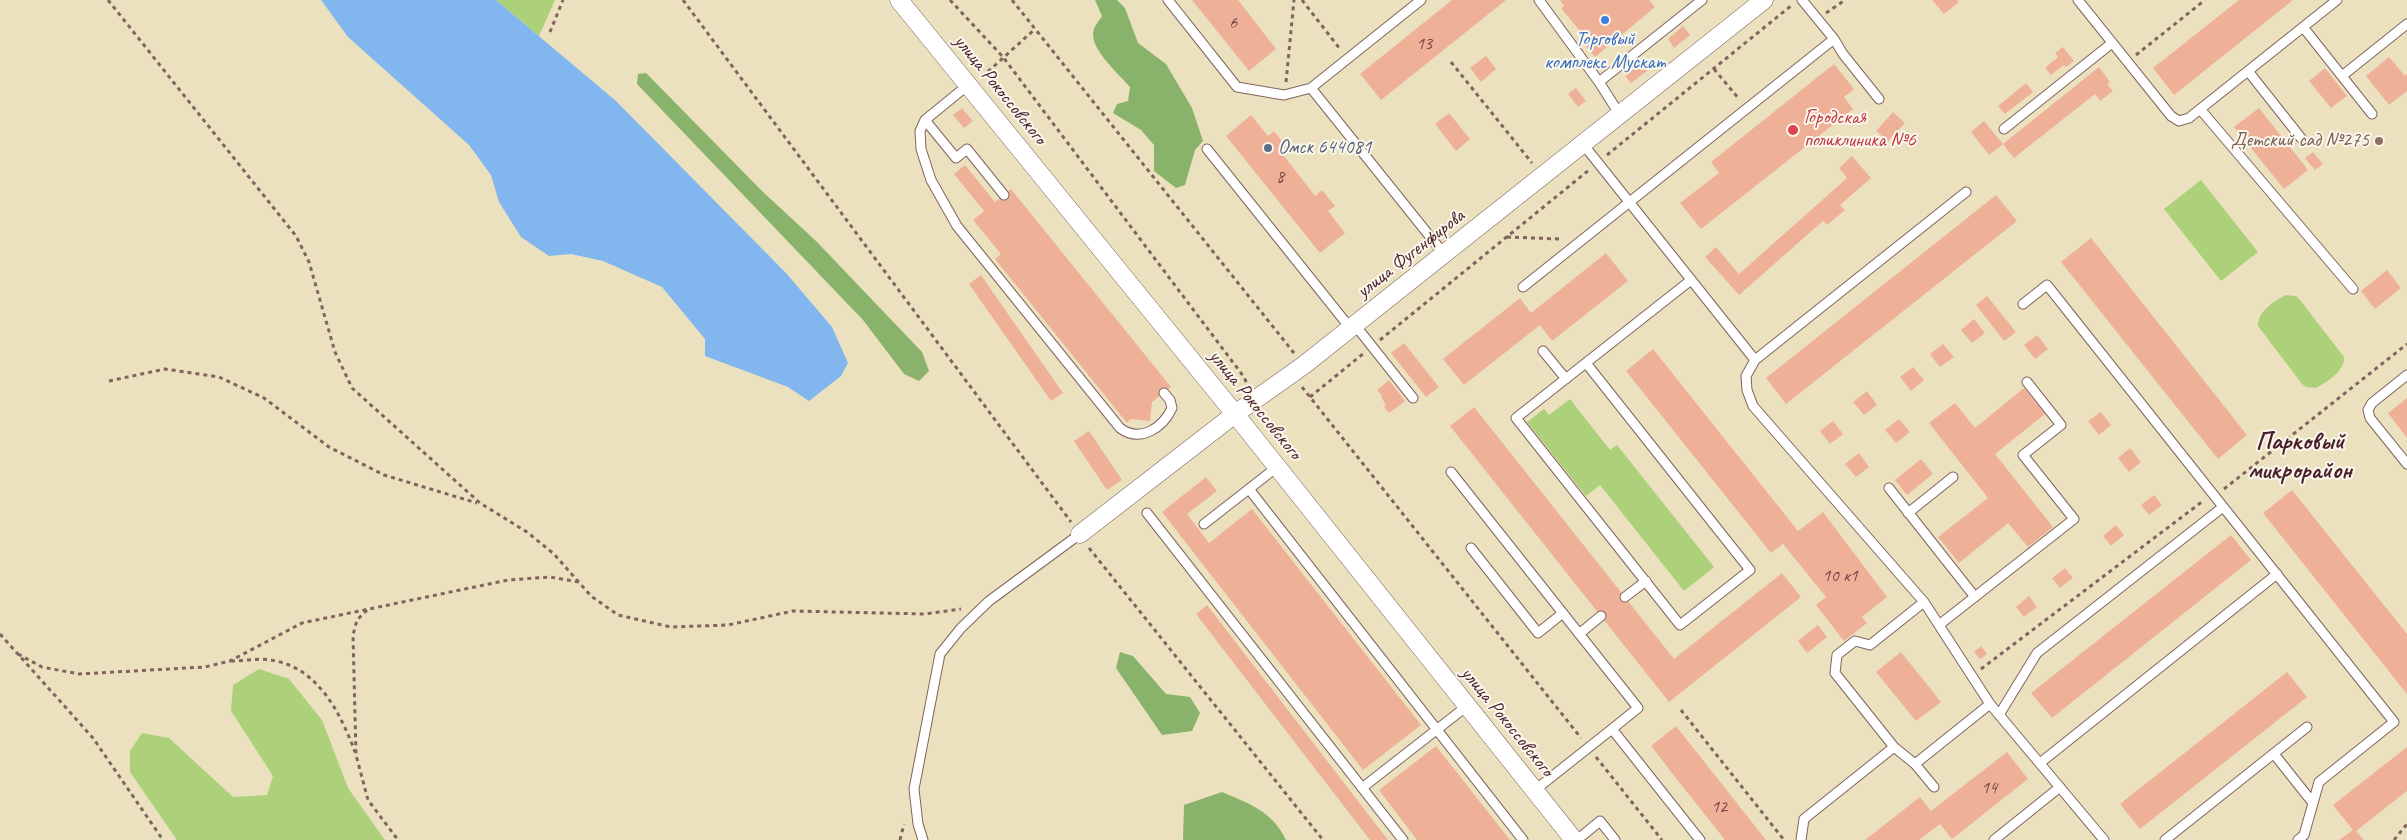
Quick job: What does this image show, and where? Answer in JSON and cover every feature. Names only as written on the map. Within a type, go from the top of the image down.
[{"type":"street","name":"улица Рокоссовского","points":[[899,0],[1235,414],[1575,840]]},
{"type":"street","name":"улица Фугенфирова","points":[[1080,534],[1235,414],[1298,370],[1764,0]]},
{"type":"lane","points":[[1168,0],[1237,88],[1284,95],[1311,88],[1421,0]]},
{"type":"lane","points":[[1540,0],[1599,82],[1620,115]]},
{"type":"lane","points":[[1599,82],[1702,0]]},
{"type":"lane","points":[[1800,0],[1834,39],[1843,54],[1878,99]]},
{"type":"lane","points":[[2078,0],[2174,119],[2184,120],[2338,0]]},
{"type":"lane","points":[[2342,76],[2407,24]]},
{"type":"lane","points":[[2303,28],[2372,114]]},
{"type":"lane","points":[[1523,288],[1834,39]]},
{"type":"lane","points":[[2004,129],[2112,43]]},
{"type":"lane","points":[[2248,71],[2301,138]]},
{"type":"lane","points":[[969,86],[925,120],[920,131],[921,149],[931,180],[956,226],[1126,433],[1135,435],[1155,429],[1168,416],[1172,408],[1170,400],[1164,393]]},
{"type":"lane","points":[[1311,88],[1444,254]]},
{"type":"lane","points":[[2200,109],[2353,289]]},
{"type":"lane","points":[[925,120],[956,158],[967,148],[1004,194]]},
{"type":"lane","points":[[1583,144],[1755,360]]},
{"type":"lane","points":[[1207,148],[1353,327],[1372,346],[1414,398]]},
{"type":"lane","points":[[1966,192],[1755,360],[1746,376],[1747,390],[1753,406],[1924,602],[1990,704],[2104,840]]},
{"type":"lane","points":[[1586,363],[1750,570],[1680,625],[1516,418],[1691,280]]},
{"type":"lane","points":[[2023,304],[2047,285],[2394,722],[2319,782],[2304,835],[2298,840]]},
{"type":"lane","points":[[1543,351],[1566,379]]},
{"type":"lane","points":[[2407,375],[2372,403],[2368,410],[2370,418],[2407,464]]},
{"type":"lane","points":[[1940,625],[2074,519],[2023,455],[2061,425],[2027,382]]},
{"type":"lane","points":[[1204,524],[1277,467]]},
{"type":"lane","points":[[1451,472],[1638,708],[1534,790]]},
{"type":"lane","points":[[1908,512],[1952,477]]},
{"type":"lane","points":[[1889,488],[1975,597]]},
{"type":"lane","points":[[1249,489],[1523,840]]},
{"type":"lane","points":[[1999,715],[2037,653],[2224,507]]},
{"type":"lane","points":[[1147,512],[1403,840]]},
{"type":"lane","points":[[923,840],[918,824],[914,788],[940,654],[961,628],[989,601],[1080,534]]},
{"type":"lane","points":[[1471,548],[1538,633],[1563,613]]},
{"type":"lane","points":[[2040,763],[2277,574]]},
{"type":"lane","points":[[1625,597],[1646,581]]},
{"type":"lane","points":[[1924,602],[1870,645],[1855,641],[1837,655],[1835,673],[1894,747],[1915,764],[1934,787]]},
{"type":"lane","points":[[1579,634],[1601,616]]},
{"type":"lane","points":[[1915,764],[1990,704]]},
{"type":"lane","points":[[1362,788],[1467,706]]},
{"type":"lane","points":[[2165,840],[2307,727]]},
{"type":"lane","points":[[1612,729],[1700,840]]},
{"type":"lane","points":[[1801,840],[1804,818],[1894,747]]},
{"type":"lane","points":[[2274,754],[2313,803]]},
{"type":"lane","points":[[1994,840],[2060,787]]},
{"type":"lane","points":[[1575,840],[1600,822],[1615,840]]},
{"type":"path","points":[[108,0],[296,236],[309,262],[334,352],[352,388],[480,503],[527,532],[554,554],[591,596],[618,615],[671,627],[728,625],[793,611],[925,614],[958,610],[989,601]]},
{"type":"path","points":[[550,32],[563,0]]},
{"type":"path","points":[[684,0],[1080,534],[1161,640],[1323,840]]},
{"type":"path","points":[[950,0],[1003,57],[1244,377],[1254,401]]},
{"type":"path","points":[[1012,0],[1298,370],[1310,397],[1662,840]]},
{"type":"path","points":[[1284,95],[1294,0]]},
{"type":"path","points":[[1302,0],[1347,59]]},
{"type":"path","points":[[1310,397],[1800,0]]},
{"type":"path","points":[[1818,19],[1845,0]]},
{"type":"path","points":[[2128,62],[2206,0]]},
{"type":"path","points":[[969,86],[1035,29]]},
{"type":"path","points":[[1451,62],[1535,166]]},
{"type":"path","points":[[1714,69],[1747,109]]},
{"type":"path","points":[[1507,237],[1582,240]]},
{"type":"path","points":[[1972,675],[2203,501],[2215,496],[2407,344]]},
{"type":"path","points":[[109,381],[165,369],[219,378],[264,398],[329,447],[384,475],[480,503]]},
{"type":"path","points":[[230,661],[302,623],[508,580],[550,577],[579,583]]},
{"type":"path","points":[[356,754],[353,636],[357,620],[368,609]]},
{"type":"path","points":[[0,634],[93,738],[163,840]]},
{"type":"path","points":[[18,654],[42,667],[79,674],[205,667],[230,661],[270,660],[296,667],[324,691],[344,720],[356,754],[368,800],[398,840]]},
{"type":"path","points":[[1681,710],[1784,840]]},
{"type":"path","points":[[2394,840],[2407,824]]},
{"type":"green space","points":[[496,0],[555,0],[539,36]]},
{"type":"green space","points":[[1095,0],[1117,0],[1125,8],[1138,43],[1166,64],[1192,108],[1203,141],[1195,150],[1185,185],[1176,188],[1154,171],[1154,145],[1141,130],[1113,113],[1117,104],[1128,101],[1130,87],[1105,60],[1095,44],[1094,29],[1102,16]]},
{"type":"green space","points":[[646,73],[763,192],[816,241],[922,352],[929,371],[919,381],[904,374],[863,320],[637,84],[638,74]]},
{"type":"green space","points":[[2201,180],[2258,252],[2221,281],[2164,209]]},
{"type":"green space","points":[[2286,295],[2296,296],[2300,300],[2344,357],[2342,367],[2330,379],[2316,388],[2306,387],[2302,384],[2258,326],[2258,321],[2263,312]]},
{"type":"green space","points":[[1570,399],[1610,450],[1617,445],[1714,567],[1684,591],[1600,485],[1586,496],[1527,422],[1544,409],[1549,415]]},
{"type":"green space","points":[[1120,652],[1133,656],[1166,694],[1190,697],[1200,713],[1192,731],[1162,735],[1116,668]]},
{"type":"green space","points":[[259,669],[289,679],[322,720],[348,788],[385,840],[177,840],[130,772],[130,751],[142,733],[169,738],[233,797],[267,795],[273,776],[231,711],[233,685]]},
{"type":"green space","points":[[1222,792],[1251,805],[1267,815],[1286,840],[1183,840],[1184,805]]},
{"type":"water","points":[[321,0],[496,0],[616,101],[786,273],[832,327],[848,363],[841,376],[809,401],[788,387],[705,356],[705,339],[662,287],[603,261],[571,254],[549,256],[521,237],[499,202],[491,175],[469,145],[348,37]]},
{"type":"building","points":[[1192,0],[1238,0],[1276,49],[1249,71]]},
{"type":"building","points":[[1452,0],[1506,0],[1381,100],[1360,74]]},
{"type":"building","name":"Торговый комплекс Мускат","points":[[1560,0],[1649,0],[1655,7],[1595,57],[1581,40],[1585,37],[1561,8],[1564,6]]},
{"type":"building","points":[[1932,0],[1957,0],[1959,2],[1944,14]]},
{"type":"building","points":[[2239,0],[2293,0],[2174,95],[2153,68]]},
{"type":"building","points":[[1683,26],[1690,35],[1674,48],[1668,39]]},
{"type":"building","points":[[2063,47],[2074,61],[2066,67],[2064,65],[2051,75],[2045,68],[2058,57],[2055,53]]},
{"type":"building","points":[[1486,56],[1496,69],[1481,82],[1470,68]]},
{"type":"building","points":[[2389,57],[2405,76],[2407,74],[2407,91],[2389,105],[2366,76]]},
{"type":"building","points":[[1641,63],[1647,71],[1631,83],[1625,76]]},
{"type":"building","points":[[1834,64],[1854,89],[1844,97],[1853,109],[1701,229],[1680,203],[1719,173],[1711,162]]},
{"type":"building","points":[[2099,67],[2110,82],[2107,84],[2113,91],[2100,101],[2095,94],[2014,158],[2003,144]]},
{"type":"building","points":[[2325,68],[2347,96],[2331,108],[2309,81]]},
{"type":"building","points":[[2026,83],[2033,92],[2005,114],[1998,106]]},
{"type":"building","points":[[1576,88],[1586,101],[1578,107],[1568,94]]},
{"type":"building","points":[[962,108],[973,121],[964,128],[953,115]]},
{"type":"building","points":[[2259,108],[2308,170],[2284,189],[2234,127]]},
{"type":"building","points":[[1893,112],[1905,123],[1888,141],[1876,131]]},
{"type":"building","points":[[1449,113],[1470,139],[1456,151],[1435,124]]},
{"type":"building","points":[[1251,115],[1268,136],[1274,131],[1287,148],[1281,152],[1315,196],[1322,190],[1335,206],[1328,211],[1345,233],[1320,253],[1226,136]]},
{"type":"building","points":[[1984,121],[2003,144],[1989,155],[1971,132]]},
{"type":"building","points":[[2313,152],[2323,164],[2315,170],[2305,158]]},
{"type":"building","points":[[1852,156],[1871,178],[1840,205],[1845,210],[1827,225],[1823,221],[1739,295],[1705,257],[1716,247],[1739,274],[1847,178],[1839,168]]},
{"type":"building","points":[[965,165],[995,202],[1011,189],[1171,387],[1152,402],[1150,421],[1131,419],[1127,423],[995,259],[1001,254],[973,220],[984,211],[954,174]]},
{"type":"building","points":[[1996,195],[2017,221],[1786,404],[1766,378]]},
{"type":"building","points":[[2091,238],[2247,435],[2218,459],[2061,262]]},
{"type":"building","points":[[1606,253],[1628,281],[1552,341],[1540,325],[1464,385],[1443,359],[1520,298],[1531,313]]},
{"type":"building","points":[[2387,270],[2401,288],[2375,309],[2361,291]]},
{"type":"building","points":[[981,275],[1063,393],[1051,401],[969,284]]},
{"type":"building","points":[[1987,296],[2016,332],[2004,341],[1976,305]]},
{"type":"building","points":[[1974,319],[1985,333],[1972,343],[1961,330]]},
{"type":"building","points":[[2037,335],[2048,349],[2035,359],[2024,345]]},
{"type":"building","points":[[1404,343],[1439,387],[1426,397],[1391,353]]},
{"type":"building","points":[[1943,344],[1954,357],[1940,367],[1930,354]]},
{"type":"building","points":[[1653,349],[1798,531],[1823,512],[1887,597],[1862,617],[1867,623],[1844,641],[1816,605],[1826,597],[1783,544],[1771,553],[1626,371]]},
{"type":"building","points":[[1913,367],[1924,380],[1911,391],[1900,377]]},
{"type":"building","points":[[1389,380],[1405,401],[1389,413],[1384,407],[1386,405],[1382,396],[1377,390]]},
{"type":"building","points":[[2024,388],[2045,414],[1995,454],[2053,527],[2028,547],[2008,523],[1959,563],[1938,537],[1988,498],[1929,423],[1955,403],[1975,428]]},
{"type":"building","points":[[1867,391],[1877,405],[1864,415],[1853,402]]},
{"type":"building","points":[[2407,398],[2407,438],[2388,413]]},
{"type":"building","points":[[1474,407],[1674,659],[1782,573],[1801,597],[1669,702],[1450,426]]},
{"type":"building","points":[[2101,412],[2111,425],[2099,435],[2088,421]]},
{"type":"building","points":[[1899,419],[1910,432],[1896,443],[1885,430]]},
{"type":"building","points":[[1833,421],[1843,434],[1830,444],[1820,431]]},
{"type":"building","points":[[1089,431],[1122,480],[1107,490],[1074,441]]},
{"type":"building","points":[[2130,448],[2141,462],[2129,472],[2118,458]]},
{"type":"building","points":[[1859,453],[1869,467],[1856,477],[1845,464]]},
{"type":"building","points":[[1921,459],[1933,474],[1907,495],[1895,480]]},
{"type":"building","points":[[1206,477],[1217,491],[1187,514],[1209,543],[1252,509],[1421,725],[1363,770],[1162,512]]},
{"type":"building","points":[[2292,490],[2407,634],[2407,694],[2263,513]]},
{"type":"building","points":[[2154,495],[2162,505],[2149,515],[2141,505]]},
{"type":"building","points":[[2116,525],[2124,535],[2111,546],[2103,536]]},
{"type":"building","points":[[2231,535],[2251,560],[2052,718],[2031,693]]},
{"type":"building","points":[[2065,568],[2073,578],[2060,588],[2052,578]]},
{"type":"building","points":[[2029,596],[2037,607],[2024,617],[2016,607]]},
{"type":"building","points":[[1207,605],[1388,840],[1370,840],[1196,614]]},
{"type":"building","points":[[1818,625],[1827,637],[1807,653],[1798,641]]},
{"type":"building","points":[[1981,646],[1987,654],[1980,659],[1974,652]]},
{"type":"building","points":[[1901,652],[1941,702],[1916,721],[1876,672]]},
{"type":"building","points":[[2287,672],[2307,697],[2140,829],[2120,804]]},
{"type":"building","points":[[1676,726],[1766,840],[1725,840],[1675,777],[1651,746]]},
{"type":"building","points":[[1436,746],[1510,840],[1417,840],[1379,790]]},
{"type":"building","points":[[2407,747],[2407,791],[2356,831],[2364,840],[2339,840],[2353,830],[2333,805]]},
{"type":"building","points":[[2007,752],[2028,779],[1952,839],[1940,824],[1919,840],[1865,840],[1920,797],[1931,811]]},
{"type":"place","name":"Торговый комплекс Мускат","points":[[1605,20]]},
{"type":"place","name":"Городская поликлиника №6","points":[[1793,130]]},
{"type":"place","name":"Детский сад №275","points":[[2379,141]]},
{"type":"place","name":"Омск 644081","points":[[1268,148]]},
{"type":"district","name":"Парковый микрорайон","points":[[2300,456]]}]
